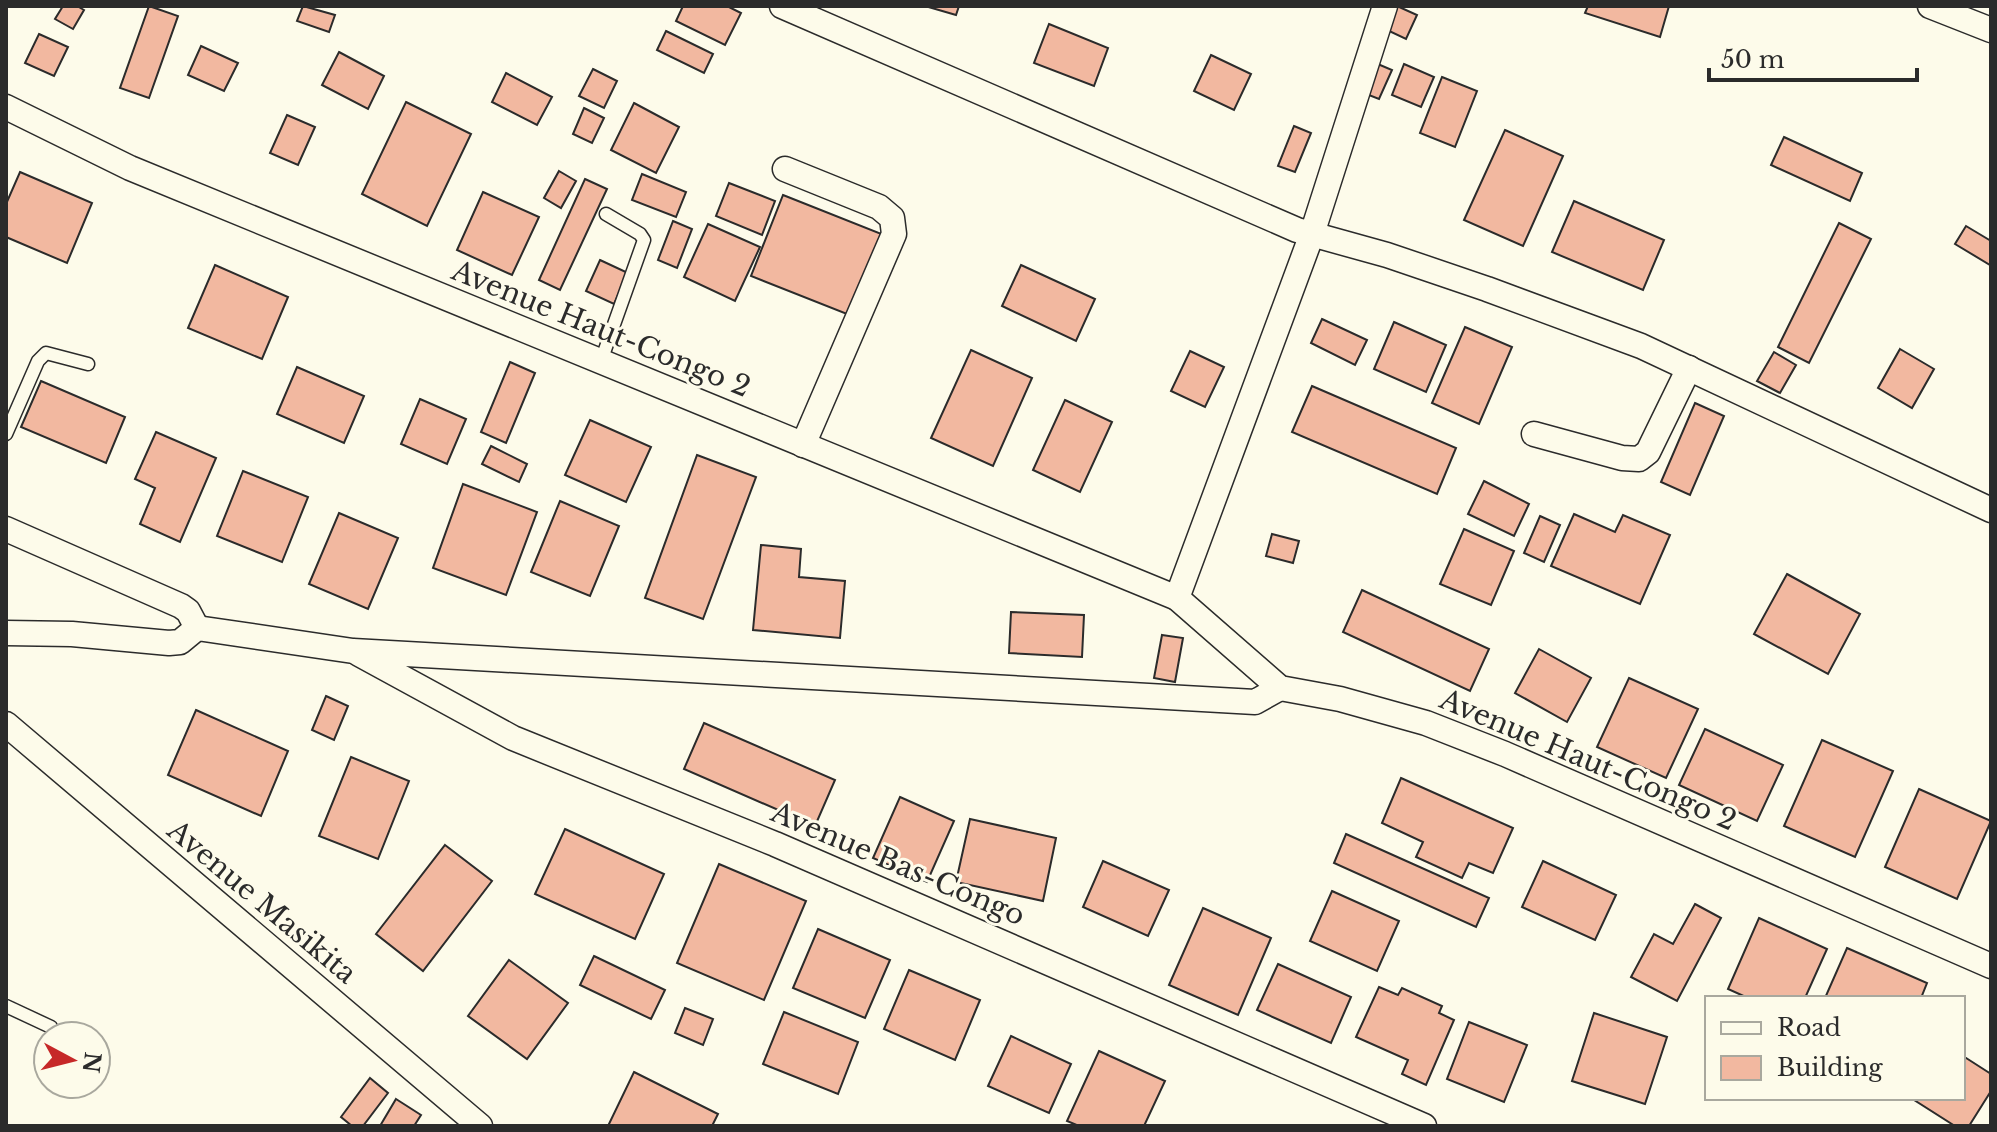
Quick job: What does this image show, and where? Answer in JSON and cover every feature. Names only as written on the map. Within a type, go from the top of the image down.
[{"type":"street","points":[[782,6],[1297,230],[1487,289],[1641,346],[1991,510]]},
{"type":"street","points":[[1177,598],[1312,234],[1385,6]]},
{"type":"street","points":[[1930,6],[1991,30]]},
{"type":"street","name":"Avenue Haut-Congo 2","points":[[6,107],[130,168],[1177,598],[1280,688],[1340,699],[1426,723],[1505,754],[1991,966]]},
{"type":"street","points":[[785,169],[879,207],[892,218],[894,234],[803,445]]},
{"type":"street","points":[[1534,434],[1622,458],[1639,459],[1648,452],[1689,368]]},
{"type":"street","points":[[6,529],[181,606],[188,611],[197,628]]},
{"type":"street","points":[[6,633],[72,634],[169,643],[180,642],[197,628],[353,651],[1255,702],[1280,688]]},
{"type":"street","name":"Avenue Bas-Congo","points":[[353,651],[513,738],[790,850],[1424,1126]]},
{"type":"street","name":"Avenue Masikita","points":[[6,724],[480,1126]]},
{"type":"lane","points":[[601,361],[644,240],[640,234],[606,214]]},
{"type":"lane","points":[[6,434],[38,361],[46,353],[88,364]]},
{"type":"lane","points":[[6,1006],[36,1020]]},
{"type":"building","points":[[63,6],[77,6],[84,10],[73,29],[55,19]]},
{"type":"building","points":[[149,6],[178,16],[149,98],[120,88]]},
{"type":"building","points":[[303,6],[335,15],[329,32],[297,21]]},
{"type":"building","points":[[683,6],[727,6],[741,13],[725,45],[676,21]]},
{"type":"building","points":[[925,6],[959,6],[956,15]]},
{"type":"building","points":[[1397,6],[1417,15],[1406,39],[1387,30]]},
{"type":"building","points":[[1588,6],[1669,6],[1660,37],[1585,13]]},
{"type":"building","points":[[1049,24],[1108,48],[1094,86],[1034,63]]},
{"type":"building","points":[[666,31],[713,54],[704,73],[657,50]]},
{"type":"building","points":[[39,34],[68,47],[54,76],[25,63]]},
{"type":"building","points":[[201,46],[238,63],[224,91],[188,75]]},
{"type":"building","points":[[339,52],[384,76],[368,109],[322,85]]},
{"type":"building","points":[[1211,55],[1251,74],[1234,110],[1194,91]]},
{"type":"building","points":[[1373,62],[1392,70],[1379,99],[1361,92]]},
{"type":"building","points":[[1404,64],[1434,77],[1421,107],[1392,95]]},
{"type":"building","points":[[593,69],[617,81],[604,108],[579,96]]},
{"type":"building","points":[[506,73],[552,97],[537,125],[492,102]]},
{"type":"building","points":[[1442,77],[1477,91],[1455,147],[1420,133]]},
{"type":"building","points":[[406,102],[471,134],[427,226],[362,194]]},
{"type":"building","points":[[634,103],[679,127],[656,173],[611,150]]},
{"type":"building","points":[[584,108],[604,118],[592,143],[573,134]]},
{"type":"building","points":[[287,115],[315,127],[298,165],[270,153]]},
{"type":"building","points":[[1294,126],[1311,133],[1295,172],[1278,166]]},
{"type":"building","points":[[1505,130],[1563,156],[1523,246],[1464,220]]},
{"type":"building","points":[[1784,137],[1862,173],[1850,201],[1771,165]]},
{"type":"building","points":[[559,171],[576,181],[561,208],[544,198]]},
{"type":"building","points":[[20,172],[92,203],[67,263],[6,237],[6,204]]},
{"type":"building","points":[[642,174],[686,192],[676,217],[632,200]]},
{"type":"building","points":[[585,179],[607,189],[560,290],[539,280]]},
{"type":"building","points":[[729,183],[775,201],[762,235],[716,216]]},
{"type":"building","points":[[483,192],[539,217],[512,275],[457,250]]},
{"type":"building","points":[[783,195],[884,235],[852,316],[751,276]]},
{"type":"building","points":[[1574,201],[1664,240],[1643,290],[1552,252]]},
{"type":"building","points":[[673,221],[692,229],[677,268],[658,260]]},
{"type":"building","points":[[1839,223],[1871,239],[1809,363],[1778,347]]},
{"type":"building","points":[[708,224],[760,247],[735,301],[684,277]]},
{"type":"building","points":[[1966,226],[1991,241],[1990,265],[1955,244]]},
{"type":"building","points":[[600,260],[628,273],[614,304],[586,291]]},
{"type":"building","points":[[215,265],[288,297],[262,359],[188,328]]},
{"type":"building","points":[[1021,265],[1095,299],[1076,341],[1002,306]]},
{"type":"building","points":[[1322,319],[1367,340],[1355,365],[1311,343]]},
{"type":"building","points":[[1394,322],[1446,345],[1426,392],[1374,369]]},
{"type":"building","points":[[1465,327],[1512,347],[1479,424],[1432,403]]},
{"type":"building","points":[[1900,349],[1934,369],[1912,408],[1878,388]]},
{"type":"building","points":[[971,350],[1032,378],[993,466],[931,438]]},
{"type":"building","points":[[1190,351],[1224,367],[1205,407],[1171,391]]},
{"type":"building","points":[[1774,352],[1796,365],[1780,393],[1757,381]]},
{"type":"building","points":[[510,362],[535,373],[506,443],[481,432]]},
{"type":"building","points":[[297,367],[364,396],[344,443],[277,414]]},
{"type":"building","points":[[41,381],[125,417],[106,463],[21,427]]},
{"type":"building","points":[[1312,386],[1456,448],[1437,494],[1292,432]]},
{"type":"building","points":[[420,399],[466,419],[447,464],[401,444]]},
{"type":"building","points":[[1065,400],[1112,422],[1080,492],[1033,470]]},
{"type":"building","points":[[1695,403],[1724,416],[1690,495],[1661,482]]},
{"type":"building","points":[[590,420],[651,447],[626,502],[565,475]]},
{"type":"building","points":[[156,432],[216,458],[180,542],[140,524],[155,488],[135,479]]},
{"type":"building","points":[[491,446],[527,464],[519,482],[482,464]]},
{"type":"building","points":[[697,455],[756,477],[703,619],[645,598]]},
{"type":"building","points":[[243,471],[308,497],[282,562],[217,536]]},
{"type":"building","points":[[1484,481],[1529,504],[1514,536],[1468,514]]},
{"type":"building","points":[[463,484],[537,512],[506,595],[433,568]]},
{"type":"building","points":[[560,501],[619,526],[590,596],[531,572]]},
{"type":"building","points":[[339,513],[398,538],[368,609],[309,584]]},
{"type":"building","points":[[1574,514],[1615,532],[1623,515],[1670,535],[1640,604],[1551,566]]},
{"type":"building","points":[[1540,516],[1560,525],[1544,562],[1524,553]]},
{"type":"building","points":[[1464,529],[1514,551],[1491,605],[1440,584]]},
{"type":"building","points":[[1272,534],[1299,541],[1293,563],[1266,556]]},
{"type":"building","points":[[761,545],[801,549],[799,577],[845,581],[840,638],[753,630]]},
{"type":"building","points":[[1787,574],[1860,614],[1828,674],[1754,634]]},
{"type":"building","points":[[1362,590],[1489,649],[1470,691],[1343,632]]},
{"type":"building","points":[[1011,612],[1084,615],[1082,657],[1009,653]]},
{"type":"building","points":[[1162,635],[1183,638],[1175,682],[1154,678]]},
{"type":"building","points":[[1539,649],[1591,678],[1567,722],[1515,693]]},
{"type":"building","points":[[1629,678],[1698,709],[1666,778],[1597,747]]},
{"type":"building","points":[[326,696],[348,706],[334,740],[312,730]]},
{"type":"building","points":[[196,710],[288,751],[261,816],[168,775]]},
{"type":"building","points":[[704,723],[835,780],[815,826],[684,769]]},
{"type":"building","points":[[1705,729],[1783,765],[1757,821],[1679,785]]},
{"type":"building","points":[[1822,740],[1893,771],[1855,857],[1784,826]]},
{"type":"building","points":[[351,757],[409,781],[378,859],[319,836]]},
{"type":"building","points":[[1401,778],[1513,828],[1493,873],[1469,863],[1462,878],[1416,857],[1423,842],[1382,823]]},
{"type":"building","points":[[1919,789],[1991,821],[1957,899],[1885,867]]},
{"type":"building","points":[[900,797],[954,821],[927,882],[873,858]]},
{"type":"building","points":[[970,819],[1056,838],[1043,901],[956,882]]},
{"type":"building","points":[[565,829],[664,874],[635,939],[535,894]]},
{"type":"building","points":[[1346,834],[1489,898],[1476,927],[1334,863]]},
{"type":"building","points":[[445,845],[492,881],[423,971],[376,934]]},
{"type":"building","points":[[1103,861],[1169,890],[1148,936],[1083,907]]},
{"type":"building","points":[[1543,861],[1616,895],[1595,940],[1522,907]]},
{"type":"building","points":[[719,864],[806,901],[764,1000],[677,963]]},
{"type":"building","points":[[1332,891],[1399,921],[1377,971],[1310,941]]},
{"type":"building","points":[[1695,904],[1721,918],[1677,1001],[1631,977],[1654,934],[1673,944]]},
{"type":"building","points":[[1203,908],[1271,938],[1238,1015],[1169,985]]},
{"type":"building","points":[[1759,918],[1827,949],[1806,996],[1744,996],[1728,989]]},
{"type":"building","points":[[818,929],[890,960],[865,1018],[793,988]]},
{"type":"building","points":[[1847,948],[1927,983],[1922,996],[1826,996]]},
{"type":"building","points":[[594,956],[665,990],[651,1019],[580,985]]},
{"type":"building","points":[[509,960],[568,1003],[527,1059],[468,1016]]},
{"type":"building","points":[[1278,964],[1351,997],[1331,1043],[1257,1010]]},
{"type":"building","points":[[909,970],[980,1000],[955,1060],[884,1029]]},
{"type":"building","points":[[1379,987],[1398,995],[1402,988],[1442,1006],[1439,1013],[1454,1020],[1426,1085],[1402,1074],[1408,1060],[1356,1037]]},
{"type":"building","points":[[685,1008],[713,1019],[703,1045],[675,1033]]},
{"type":"building","points":[[784,1012],[858,1042],[838,1094],[763,1064]]},
{"type":"building","points":[[1594,1013],[1667,1037],[1645,1104],[1572,1081]]},
{"type":"building","points":[[1469,1022],[1527,1045],[1504,1102],[1447,1079]]},
{"type":"building","points":[[1011,1036],[1071,1064],[1049,1113],[988,1086]]},
{"type":"building","points":[[1099,1051],[1165,1081],[1144,1126],[1079,1126],[1067,1121]]},
{"type":"building","points":[[1965,1057],[1991,1074],[1991,1091],[1969,1126],[1955,1126],[1914,1100],[1965,1100]]},
{"type":"building","points":[[634,1072],[718,1114],[712,1126],[608,1126]]},
{"type":"building","points":[[370,1078],[388,1093],[363,1126],[352,1126],[341,1117]]},
{"type":"building","points":[[396,1099],[421,1115],[414,1126],[380,1126]]}]
